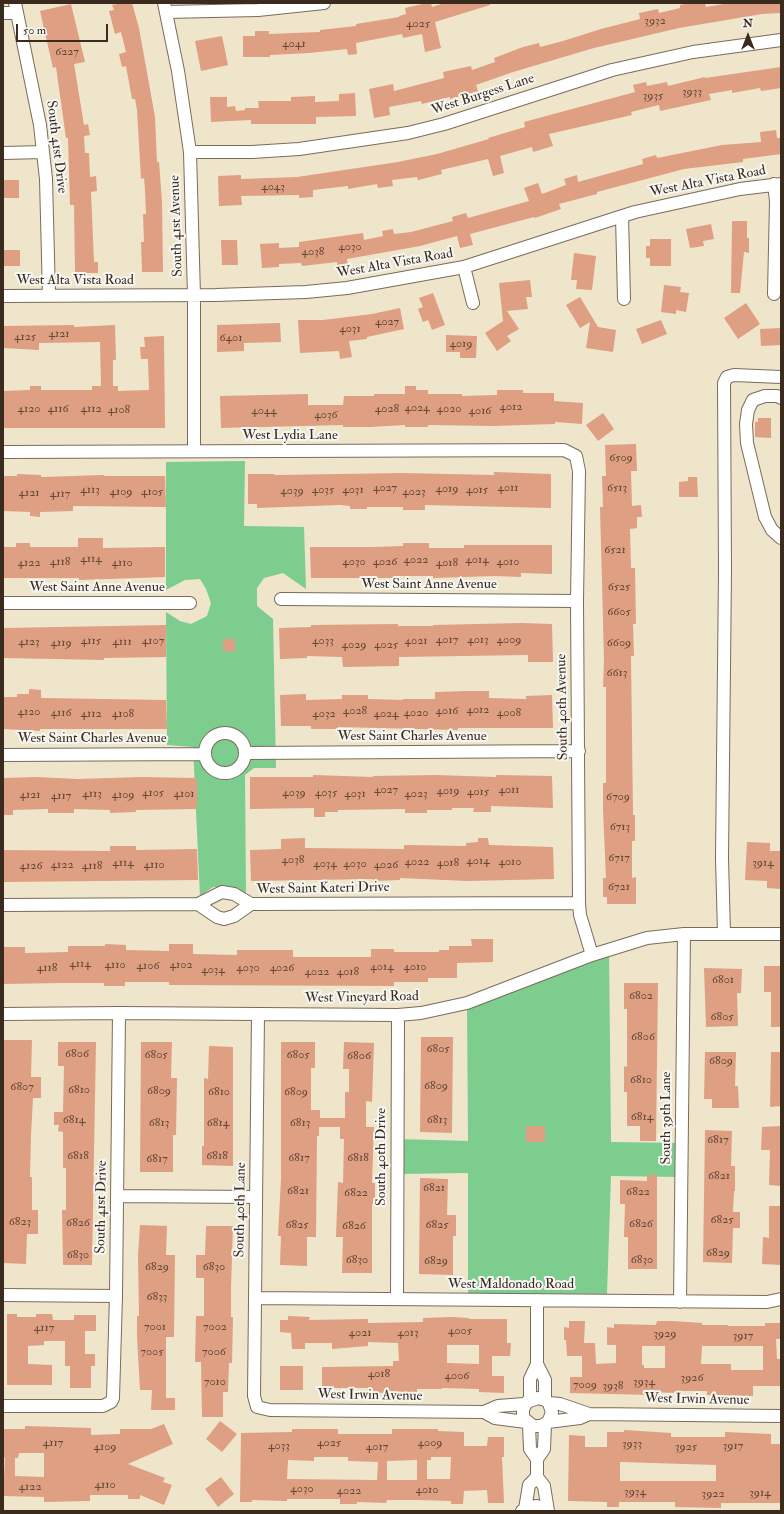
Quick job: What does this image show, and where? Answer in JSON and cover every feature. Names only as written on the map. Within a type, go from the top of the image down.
[{"type":"street","points":[[165,7],[258,10],[324,3]]},
{"type":"street","name":"South 41st Avenue","points":[[165,7],[178,71],[190,152],[194,296],[194,451]]},
{"type":"street","points":[[3,13],[16,8]]},
{"type":"street","name":"South 41st Drive","points":[[16,8],[40,125],[49,227],[49,296]]},
{"type":"street","name":"West Burgess Lane","points":[[190,152],[252,152],[299,149],[408,133],[444,124],[612,70],[693,52],[781,40]]},
{"type":"street","points":[[3,153],[43,152]]},
{"type":"street","points":[[774,294],[777,184]]},
{"type":"street","name":"West Alta Vista Road","points":[[3,296],[194,296],[319,291],[400,280],[464,267],[622,216],[740,189],[777,184]]},
{"type":"street","points":[[622,216],[624,299]]},
{"type":"street","points":[[464,267],[473,303]]},
{"type":"street","points":[[724,934],[722,858],[725,570],[724,383],[727,377],[734,375],[781,377]]},
{"type":"street","points":[[781,398],[777,396],[765,396],[753,400],[748,410],[746,424],[747,443],[765,517],[772,530],[781,538]]},
{"type":"street","name":"West Lydia Lane","points":[[3,452],[564,450],[576,456]]},
{"type":"street","name":"South 40th Avenue","points":[[576,456],[579,471],[577,600],[579,904],[580,915],[592,955]]},
{"type":"street","name":"West Saint Anne Avenue","points":[[281,600],[577,600]]},
{"type":"street","name":"West Saint Anne Avenue","points":[[3,603],[190,603]]},
{"type":"street","points":[[224,733],[234,735],[242,743],[245,753],[239,767],[225,773],[215,771],[207,764],[204,754],[207,743],[214,736],[224,733]]},
{"type":"street","name":"West Saint Charles Avenue","points":[[245,753],[579,751]]},
{"type":"street","name":"West Saint Charles Avenue","points":[[3,754],[204,754]]},
{"type":"street","points":[[3,905],[198,904],[222,892],[234,894],[251,904]]},
{"type":"street","name":"West Saint Kateri Drive","points":[[198,904],[222,919],[231,917],[251,904],[579,904]]},
{"type":"street","name":"West Vineyard Road","points":[[3,1014],[119,1013],[398,1015],[421,1013],[467,1003],[592,955],[647,938],[684,934],[781,934]]},
{"type":"street","name":"South 39th Lane","points":[[680,1302],[684,934]]},
{"type":"street","name":"South 41st Drive","points":[[3,1406],[103,1406],[111,1402],[114,1394],[119,1013]]},
{"type":"street","name":"South 40th Lane","points":[[257,1407],[254,1396],[258,1014]]},
{"type":"street","name":"South 40th Drive","points":[[396,1299],[398,1015]]},
{"type":"street","points":[[117,1196],[256,1197]]},
{"type":"street","points":[[3,1295],[116,1296]]},
{"type":"street","name":"West Maldonado Road","points":[[255,1298],[680,1302],[767,1302],[781,1299]]},
{"type":"street","points":[[537,1300],[537,1364],[530,1379],[527,1402],[522,1413],[527,1423],[530,1449],[537,1459]]},
{"type":"street","name":"West Maldonado Road","points":[[767,1302],[781,1308]]},
{"type":"street","points":[[537,1364],[545,1380],[547,1402],[552,1413],[547,1423],[544,1449],[537,1459],[536,1477],[529,1485],[523,1510],[537,1506],[547,1511]]},
{"type":"street","points":[[527,1402],[538,1398],[547,1402]]},
{"type":"street","name":"West Irwin Avenue","points":[[257,1407],[270,1410],[484,1412],[498,1406],[527,1402]]},
{"type":"street","name":"West Irwin Avenue","points":[[547,1402],[560,1404],[589,1414],[781,1416]]},
{"type":"street","name":"West Irwin Avenue","points":[[484,1412],[495,1418],[527,1423]]},
{"type":"street","name":"West Irwin Avenue","points":[[547,1423],[580,1418],[589,1414]]},
{"type":"street","points":[[527,1423],[537,1427],[547,1423]]},
{"type":"street","points":[[536,1477],[544,1486],[547,1511]]},
{"type":"green space","points":[[245,461],[244,526],[304,527],[306,589],[283,573],[264,578],[257,588],[257,606],[273,619],[276,768],[254,768],[245,775],[246,897],[228,888],[213,887],[200,896],[193,747],[167,745],[166,612],[180,621],[191,624],[207,616],[211,603],[206,589],[200,579],[185,580],[166,590],[166,462]]},
{"type":"green space","points":[[609,950],[611,1142],[682,1143],[682,1177],[611,1176],[607,1294],[468,1293],[468,1173],[397,1174],[397,1139],[468,1141],[467,1003]]},
{"type":"building","points":[[132,3],[139,28],[155,117],[157,162],[159,162],[162,202],[163,272],[142,272],[141,242],[144,242],[143,214],[146,214],[144,178],[141,179],[137,110],[135,99],[132,99],[126,66],[122,67],[119,54],[126,52],[121,32],[115,34],[109,11],[114,10],[112,5]]},
{"type":"building","points":[[431,3],[432,7],[444,3],[490,3],[490,5],[435,22],[441,48],[425,52],[422,34],[403,38],[402,34],[356,43],[357,54],[348,55],[347,49],[270,55],[270,57],[243,57],[243,36],[255,36],[255,31],[269,31],[269,34],[320,32],[320,30],[356,26],[356,24],[399,17],[406,14],[405,8]]},
{"type":"building","points":[[705,3],[706,7],[730,3],[781,3],[781,13],[762,14],[679,28],[594,48],[513,72],[476,85],[478,91],[450,99],[450,97],[422,104],[421,101],[389,107],[390,115],[374,118],[369,89],[393,84],[394,91],[444,78],[443,72],[471,66],[472,70],[495,62],[494,58],[523,47],[539,43],[540,47],[563,41],[640,19],[639,13],[658,9],[659,13],[680,8],[680,5]]},
{"type":"building","points":[[71,4],[85,62],[74,64],[84,125],[88,124],[90,135],[84,136],[85,153],[89,153],[90,177],[96,176],[97,191],[91,192],[94,262],[98,262],[98,273],[75,273],[74,205],[70,205],[68,138],[66,138],[56,67],[53,68],[40,11]]},
{"type":"building","points":[[222,36],[228,65],[201,71],[195,41]]},
{"type":"building","points":[[781,67],[781,88],[761,91],[760,88],[732,93],[732,90],[709,94],[711,100],[660,111],[659,105],[631,112],[632,115],[549,134],[553,146],[533,152],[532,147],[500,156],[504,173],[493,176],[488,159],[441,170],[442,174],[418,180],[417,177],[392,180],[393,186],[378,188],[377,184],[348,189],[348,186],[313,190],[313,197],[299,198],[299,195],[241,196],[242,205],[219,206],[218,176],[241,175],[241,179],[297,177],[398,162],[437,154],[489,139],[488,138],[525,127],[524,122],[635,92],[633,85],[646,82],[647,86],[667,82],[668,86],[705,77]]},
{"type":"building","points":[[355,93],[356,116],[316,117],[316,124],[251,124],[251,120],[211,122],[210,97],[227,97],[227,107],[235,106],[236,111],[245,110],[245,108],[259,108],[258,101],[291,101],[291,97],[315,96],[315,102],[339,101],[339,94]]},
{"type":"building","points":[[776,130],[777,138],[781,138],[781,154],[743,159],[743,162],[684,169],[597,192],[597,194],[559,204],[561,209],[535,218],[534,217],[470,234],[473,245],[460,248],[457,236],[420,246],[347,259],[348,269],[338,270],[337,262],[302,266],[301,263],[279,264],[279,267],[262,268],[260,244],[279,243],[279,248],[299,247],[299,242],[363,233],[364,240],[383,236],[382,231],[393,229],[394,234],[411,232],[453,221],[452,217],[466,213],[468,218],[529,201],[524,188],[538,183],[542,194],[566,185],[564,179],[577,175],[578,182],[643,164],[642,159],[656,155],[657,158],[722,145],[761,142],[760,132]]},
{"type":"building","points":[[3,180],[19,180],[19,198],[3,198]]},
{"type":"building","points":[[732,221],[747,221],[747,238],[749,238],[749,253],[744,252],[740,293],[731,293]]},
{"type":"building","points":[[711,224],[714,239],[703,241],[704,246],[690,248],[686,229]]},
{"type":"building","points":[[650,239],[671,239],[671,266],[650,266],[650,258],[646,258],[646,246],[650,246]]},
{"type":"building","points":[[221,240],[237,240],[238,265],[222,265]]},
{"type":"building","points":[[3,250],[20,250],[20,266],[3,266]]},
{"type":"building","points":[[574,253],[596,256],[592,290],[576,289],[577,280],[571,280]]},
{"type":"building","points":[[530,280],[532,297],[526,297],[528,309],[507,311],[519,329],[507,336],[511,341],[497,351],[485,333],[503,321],[499,283]]},
{"type":"building","points":[[664,285],[681,287],[680,292],[689,293],[686,312],[676,310],[676,314],[661,312]]},
{"type":"building","points":[[433,293],[445,325],[432,330],[428,320],[423,322],[418,309],[423,307],[419,298]]},
{"type":"building","points":[[580,297],[598,327],[616,330],[613,352],[586,348],[590,322],[580,328],[566,305]]},
{"type":"building","points":[[746,303],[760,324],[738,339],[724,318]]},
{"type":"building","points":[[400,308],[404,329],[367,337],[367,339],[349,341],[352,357],[340,359],[339,351],[300,353],[298,320],[323,320],[372,314]]},
{"type":"building","points":[[661,320],[667,334],[642,344],[636,329]]},
{"type":"building","points":[[280,323],[281,342],[244,343],[244,351],[217,352],[217,325]]},
{"type":"building","points":[[74,325],[74,327],[115,325],[116,360],[113,360],[113,386],[118,386],[118,391],[149,390],[148,359],[141,359],[140,347],[145,347],[144,337],[164,336],[165,428],[3,428],[3,391],[30,390],[30,386],[41,386],[41,390],[92,390],[92,386],[101,386],[100,342],[39,343],[39,350],[3,348],[3,326]]},
{"type":"building","points":[[781,328],[781,345],[761,346],[760,329]]},
{"type":"building","points":[[446,335],[477,336],[476,358],[460,358],[460,352],[446,352]]},
{"type":"building","points":[[405,386],[416,386],[416,390],[428,390],[428,394],[462,394],[462,396],[497,395],[497,390],[523,390],[523,393],[554,393],[554,401],[583,403],[582,424],[555,422],[555,424],[493,426],[428,425],[428,427],[405,427],[405,425],[343,427],[343,425],[221,428],[220,396],[308,394],[308,405],[343,405],[344,396],[405,394]]},
{"type":"building","points":[[603,413],[614,429],[598,441],[586,425]]},
{"type":"building","points":[[758,418],[771,418],[771,438],[755,437],[755,422],[758,422]]},
{"type":"building","points":[[636,444],[637,471],[631,471],[632,506],[641,505],[642,517],[637,517],[637,528],[630,529],[631,568],[635,568],[636,624],[633,624],[634,656],[631,656],[633,815],[635,815],[635,841],[632,841],[632,878],[636,877],[636,904],[607,904],[607,897],[603,897],[603,878],[606,878],[603,783],[606,783],[606,687],[603,687],[604,660],[600,507],[603,507],[602,476],[606,476],[605,445]]},
{"type":"building","points":[[494,472],[551,474],[551,508],[425,505],[425,510],[403,510],[403,507],[367,507],[367,509],[350,509],[350,506],[340,505],[257,508],[257,504],[248,504],[248,474],[404,473],[494,475]]},
{"type":"building","points":[[17,474],[41,475],[41,477],[104,475],[165,476],[166,507],[73,506],[73,511],[40,512],[40,517],[30,516],[30,512],[3,511],[3,476],[17,476]]},
{"type":"building","points":[[688,477],[697,477],[698,497],[679,497],[679,482],[688,481]]},
{"type":"building","points":[[78,538],[103,538],[103,548],[165,547],[165,577],[79,580],[79,578],[3,578],[3,547],[16,547],[16,543],[30,543],[30,547],[78,547]]},
{"type":"building","points":[[403,543],[429,543],[429,548],[464,548],[464,545],[552,545],[552,574],[521,573],[521,577],[495,576],[433,578],[433,576],[399,576],[399,578],[311,578],[310,547],[403,546]]},
{"type":"building","points":[[521,623],[552,624],[553,662],[528,662],[528,655],[399,657],[399,666],[343,667],[342,657],[307,656],[307,658],[280,659],[279,628],[311,627],[311,625],[398,624],[398,626],[433,626]]},
{"type":"building","points":[[166,625],[166,657],[104,658],[104,660],[3,658],[3,628]]},
{"type":"building","points":[[223,639],[235,639],[235,652],[223,651]]},
{"type":"building","points":[[29,689],[41,690],[41,698],[166,700],[167,729],[40,729],[40,731],[3,729],[3,697],[17,697],[17,694],[29,694]]},
{"type":"building","points":[[489,691],[489,698],[526,699],[526,696],[552,695],[553,728],[458,728],[458,730],[338,727],[338,729],[311,729],[311,726],[281,726],[280,695],[306,694],[306,700],[342,699],[342,695],[368,695],[368,699],[403,700],[435,699],[435,692]]},
{"type":"building","points":[[313,775],[373,777],[435,775],[496,777],[496,775],[552,776],[553,808],[491,806],[491,812],[473,812],[474,808],[452,808],[452,810],[427,810],[427,813],[405,813],[405,809],[338,810],[338,812],[325,812],[325,817],[314,817],[314,808],[250,809],[250,777],[313,777]]},
{"type":"building","points":[[36,777],[79,779],[140,777],[197,778],[197,809],[136,810],[136,812],[110,813],[110,810],[74,809],[74,813],[48,813],[48,809],[13,810],[13,815],[3,815],[3,778]]},
{"type":"building","points":[[305,838],[305,848],[404,849],[404,845],[466,846],[466,843],[478,842],[478,838],[488,838],[489,845],[553,847],[554,879],[467,881],[400,878],[400,880],[373,881],[373,879],[251,881],[250,850],[281,849],[281,839]]},
{"type":"building","points":[[747,842],[770,843],[770,851],[781,851],[781,889],[767,888],[767,881],[745,880]]},
{"type":"building","points":[[110,846],[136,846],[136,850],[197,849],[198,880],[3,882],[3,850],[110,851]]},
{"type":"building","points":[[471,939],[493,939],[493,962],[457,963],[457,978],[428,978],[428,982],[394,982],[394,986],[169,985],[169,982],[125,982],[125,986],[104,986],[104,983],[3,984],[3,947],[25,947],[25,953],[68,952],[68,946],[105,946],[105,944],[126,945],[126,950],[169,951],[169,944],[193,944],[193,954],[237,955],[237,950],[293,950],[293,957],[371,957],[371,949],[394,949],[394,952],[439,952],[439,950],[449,950],[449,946],[472,946]]},
{"type":"building","points":[[764,966],[781,966],[781,1027],[771,1027],[771,992],[764,992]]},
{"type":"building","points":[[704,968],[742,969],[741,993],[737,993],[738,1026],[706,1027]]},
{"type":"building","points":[[624,983],[658,983],[656,1141],[640,1141],[640,1126],[627,1126],[627,1092],[624,1092],[624,1066],[627,1067],[627,1009],[624,1009]]},
{"type":"building","points":[[421,1037],[453,1037],[452,1133],[420,1132]]},
{"type":"building","points":[[3,1040],[32,1040],[31,1077],[41,1077],[41,1098],[33,1098],[30,1177],[32,1177],[32,1210],[38,1210],[38,1234],[27,1234],[26,1264],[3,1263]]},
{"type":"building","points":[[58,1042],[96,1042],[92,1265],[63,1265],[62,1210],[66,1210],[66,1168],[63,1168],[63,1132],[58,1131],[59,1125],[54,1125],[54,1112],[63,1112],[64,1066],[58,1066]]},
{"type":"building","points":[[141,1042],[172,1042],[171,1078],[177,1078],[176,1135],[173,1135],[173,1172],[140,1172]]},
{"type":"building","points":[[281,1042],[315,1042],[315,1068],[311,1068],[311,1110],[320,1110],[320,1118],[345,1118],[345,1092],[349,1092],[349,1069],[343,1069],[344,1042],[374,1043],[372,1102],[366,1101],[366,1127],[374,1127],[372,1183],[375,1183],[375,1204],[372,1204],[372,1273],[342,1273],[343,1237],[336,1237],[338,1182],[343,1183],[344,1139],[340,1139],[340,1127],[319,1127],[319,1136],[317,1136],[316,1237],[307,1237],[307,1266],[280,1265],[281,1236],[278,1236],[281,1179]]},
{"type":"building","points":[[209,1046],[233,1047],[233,1166],[202,1165],[202,1146],[204,1146],[204,1078],[208,1079]]},
{"type":"building","points":[[705,1052],[736,1052],[735,1086],[738,1086],[739,1108],[712,1108],[712,1099],[704,1099]]},
{"type":"building","points":[[771,1052],[781,1052],[781,1106],[770,1107]]},
{"type":"building","points":[[526,1126],[545,1126],[545,1142],[526,1142]]},
{"type":"building","points":[[781,1126],[781,1186],[769,1185],[770,1150],[761,1150],[762,1127]]},
{"type":"building","points":[[705,1130],[732,1131],[731,1166],[735,1166],[733,1212],[740,1212],[740,1228],[733,1228],[732,1263],[703,1262]]},
{"type":"building","points":[[647,1175],[657,1175],[657,1269],[628,1269],[628,1237],[624,1237],[625,1204],[620,1204],[620,1180],[647,1181]]},
{"type":"building","points":[[420,1178],[448,1179],[447,1215],[456,1215],[456,1236],[453,1236],[453,1275],[419,1274]]},
{"type":"building","points":[[769,1206],[781,1206],[781,1265],[762,1264],[763,1237],[769,1238]]},
{"type":"building","points":[[140,1225],[167,1226],[166,1255],[175,1255],[174,1337],[166,1337],[166,1398],[175,1398],[175,1410],[151,1410],[152,1390],[140,1390],[137,1316],[139,1316],[138,1255]]},
{"type":"building","points":[[206,1226],[233,1226],[231,1287],[231,1317],[233,1317],[232,1363],[229,1363],[228,1392],[223,1392],[223,1417],[202,1417],[201,1362],[195,1362],[196,1316],[204,1316],[204,1278],[196,1278],[196,1255],[205,1255]]},
{"type":"building","points":[[7,1314],[17,1314],[17,1317],[36,1317],[36,1314],[52,1314],[53,1320],[74,1320],[74,1315],[96,1315],[96,1331],[85,1331],[85,1354],[95,1354],[95,1366],[91,1366],[91,1388],[70,1388],[70,1366],[65,1366],[65,1341],[44,1341],[44,1345],[28,1346],[28,1364],[52,1365],[52,1385],[7,1385]]},
{"type":"building","points":[[288,1316],[310,1317],[309,1320],[368,1319],[368,1323],[423,1322],[423,1318],[452,1317],[469,1319],[507,1319],[507,1343],[511,1343],[510,1356],[492,1356],[492,1376],[504,1376],[504,1393],[479,1392],[479,1389],[442,1388],[417,1389],[417,1392],[373,1393],[373,1388],[322,1388],[322,1367],[393,1366],[393,1361],[399,1361],[398,1343],[368,1342],[368,1346],[332,1349],[332,1343],[305,1343],[305,1349],[292,1349],[291,1333],[280,1332],[280,1320],[288,1320]],"holes":[[[447,1345],[479,1345],[479,1364],[447,1363]]]},
{"type":"building","points":[[569,1321],[585,1321],[584,1343],[595,1343],[596,1364],[616,1363],[616,1345],[607,1345],[607,1327],[614,1328],[614,1324],[656,1325],[657,1321],[673,1321],[702,1323],[702,1325],[765,1326],[765,1323],[781,1323],[781,1339],[776,1339],[777,1359],[781,1359],[781,1386],[753,1386],[753,1396],[707,1395],[707,1391],[677,1391],[677,1393],[652,1392],[652,1395],[570,1393],[570,1377],[582,1377],[582,1356],[567,1356],[566,1340],[564,1340],[564,1327],[569,1328]],"holes":[[[642,1346],[665,1346],[665,1368],[644,1368],[644,1365],[642,1365]],[[702,1346],[763,1346],[763,1370],[731,1370],[731,1364],[701,1364]]]},
{"type":"building","points":[[280,1366],[303,1366],[303,1390],[280,1390]]},
{"type":"building","points":[[220,1421],[237,1434],[222,1452],[206,1439]]},
{"type":"building","points":[[164,1424],[173,1444],[128,1464],[165,1478],[163,1482],[172,1485],[164,1505],[140,1495],[140,1499],[128,1499],[128,1495],[90,1495],[90,1501],[44,1502],[44,1497],[3,1496],[5,1458],[3,1458],[3,1429],[25,1429],[25,1426],[91,1428],[91,1435],[120,1434],[120,1429],[151,1429]],"holes":[[[19,1453],[44,1453],[44,1477],[15,1476],[15,1458],[18,1458]]]},
{"type":"building","points":[[292,1429],[338,1429],[338,1434],[392,1434],[392,1429],[438,1429],[438,1431],[464,1432],[464,1446],[487,1446],[488,1437],[504,1437],[504,1457],[502,1457],[504,1503],[488,1503],[487,1490],[464,1491],[463,1504],[451,1504],[451,1501],[387,1500],[386,1503],[357,1502],[357,1504],[340,1504],[340,1499],[287,1499],[287,1501],[252,1500],[252,1502],[240,1502],[241,1433],[292,1432]],"holes":[[[314,1457],[348,1457],[348,1461],[378,1462],[377,1480],[287,1479],[288,1460],[314,1461]],[[431,1457],[451,1457],[450,1479],[427,1479],[427,1460],[431,1460]],[[417,1460],[417,1480],[387,1480],[387,1461]]]},
{"type":"building","points":[[624,1430],[671,1433],[671,1437],[725,1437],[725,1432],[771,1434],[771,1444],[781,1444],[781,1503],[721,1503],[721,1508],[675,1507],[675,1502],[619,1502],[619,1507],[607,1507],[607,1502],[568,1501],[569,1435],[585,1436],[585,1447],[607,1447],[607,1432],[624,1432]],"holes":[[[620,1462],[716,1465],[716,1481],[620,1481]]]},
{"type":"building","points":[[221,1477],[234,1494],[218,1507],[205,1489]]}]
